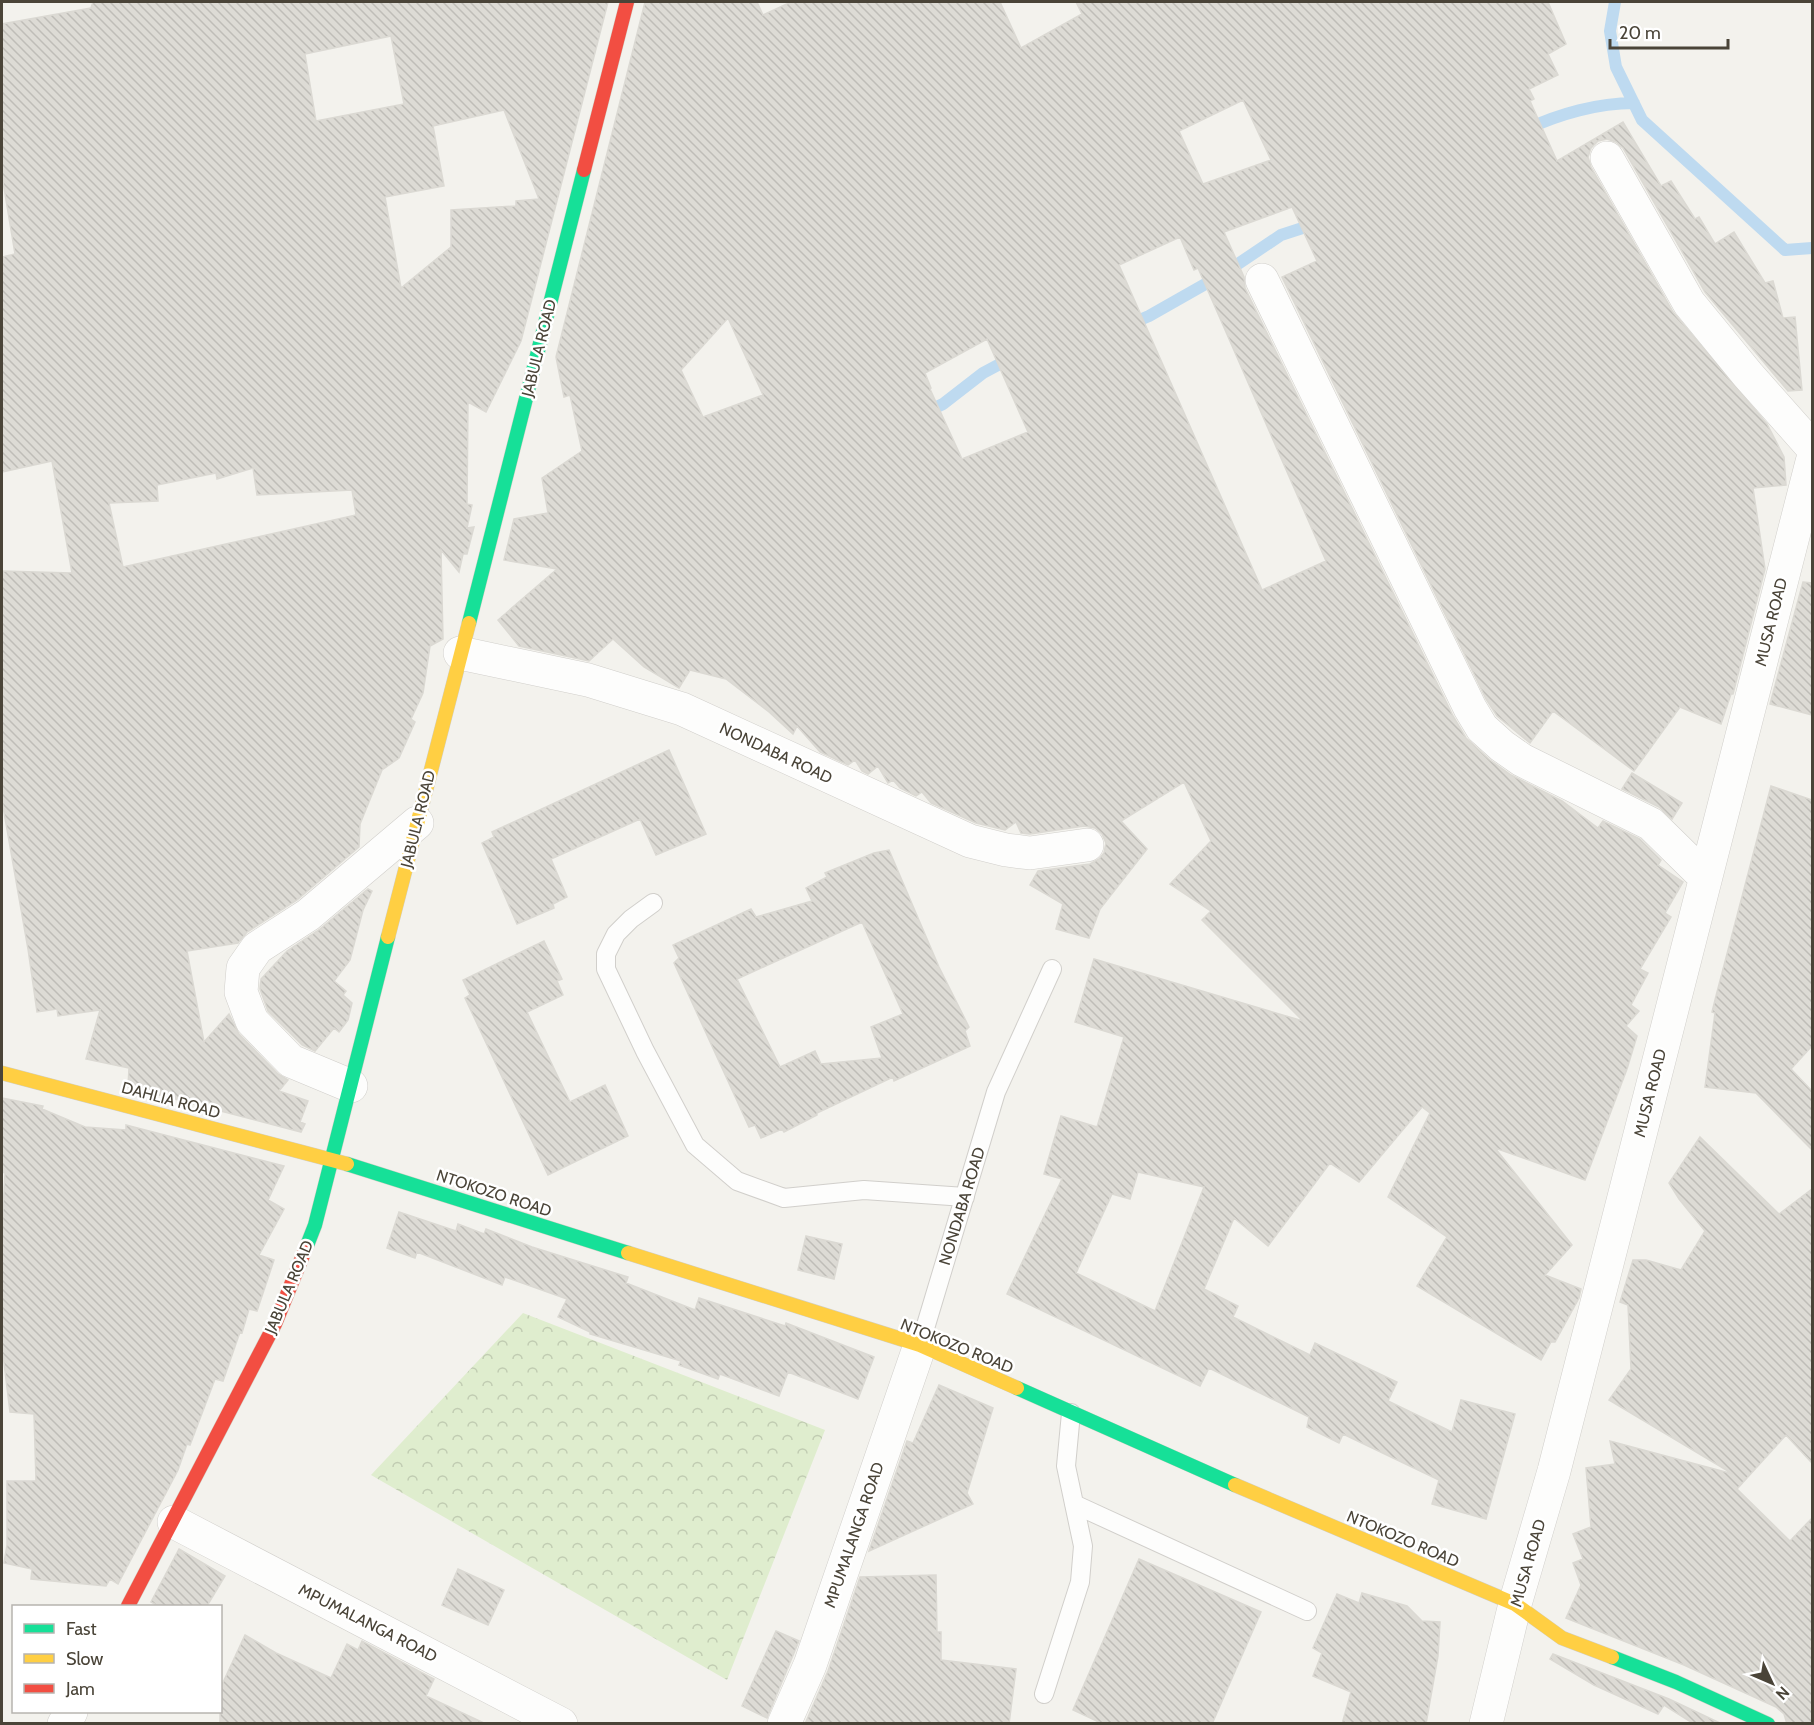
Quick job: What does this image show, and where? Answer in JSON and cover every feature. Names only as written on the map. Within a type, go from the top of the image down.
[{"type":"street","name":"JABULA ROAD","points":[[129,1605],[174,1522],[275,1324],[315,1225],[627,2]]},
{"type":"street","points":[[1607,158],[1689,303],[1748,375],[1812,447]]},
{"type":"street","points":[[1262,280],[1470,708],[1482,728],[1522,760],[1651,824],[1705,877]]},
{"type":"street","name":"MUSA ROAD","points":[[1486,1724],[1515,1604],[1557,1459],[1812,462]]},
{"type":"street","name":"NONDABA ROAD","points":[[460,653],[588,680],[682,709],[970,841],[1030,853],[1088,845]]},
{"type":"street","points":[[351,1086],[291,1061],[252,1021],[241,992],[243,968],[257,948],[308,915],[417,823]]},
{"type":"street","name":"DAHLIA ROAD","points":[[2,1072],[332,1160]]},
{"type":"street","name":"NTOKOZO ROAD","points":[[332,1160],[920,1345],[1321,1523],[1515,1604],[1562,1638],[1676,1682],[1768,1724]]},
{"type":"street","name":"MPUMALANGA ROAD","points":[[784,1724],[810,1665],[920,1345]]},
{"type":"street","name":"MPUMALANGA ROAD","points":[[174,1522],[561,1724]]},
{"type":"lane","points":[[653,903],[631,919],[616,934],[606,954],[606,969],[645,1052],[694,1144],[738,1181],[784,1198],[864,1190],[965,1197]]},
{"type":"lane","name":"NONDABA ROAD","points":[[920,1345],[996,1092],[1052,969]]},
{"type":"lane","points":[[1044,1694],[1080,1582],[1083,1546],[1066,1466],[1071,1413]]},
{"type":"lane","points":[[1074,1504],[1307,1611]]},
{"type":"green space","points":[[523,1313],[825,1430],[727,1680],[371,1475]]},
{"type":"building","points":[[93,2],[608,2],[521,341],[486,412],[468,402],[467,504],[472,505],[467,528],[474,527],[467,554],[463,554],[459,572],[441,550],[443,639],[430,646],[423,693],[411,719],[415,722],[399,758],[382,770],[360,824],[359,847],[297,900],[247,932],[238,943],[187,951],[204,1042],[229,1014],[239,1034],[278,1074],[288,1080],[279,1091],[308,1101],[300,1122],[305,1124],[301,1132],[128,1087],[129,1068],[86,1059],[100,1010],[58,1016],[57,1009],[37,1012],[2,801],[2,571],[72,573],[52,461],[2,472],[2,257],[15,254],[2,176],[2,24],[91,8]],"holes":[[[391,36],[404,104],[316,121],[305,54]],[[504,110],[539,199],[516,201],[516,206],[451,210],[451,247],[401,288],[385,197],[444,186],[433,126]],[[253,468],[257,495],[352,490],[356,515],[123,567],[109,503],[158,501],[157,485],[216,473],[217,479]]]},
{"type":"building","points":[[645,2],[757,2],[763,15],[791,2],[1000,2],[1021,48],[1082,14],[1076,2],[1548,2],[1566,44],[1548,54],[1558,75],[1529,89],[1534,99],[1530,101],[1557,161],[1623,122],[1661,186],[1671,181],[1695,219],[1699,217],[1715,244],[1734,232],[1765,283],[1773,281],[1783,318],[1795,317],[1802,390],[1788,391],[1705,292],[1623,148],[1607,139],[1598,141],[1591,148],[1588,157],[1591,167],[1673,312],[1767,424],[1784,457],[1786,485],[1753,488],[1765,569],[1733,694],[1731,694],[1721,724],[1680,707],[1634,771],[1553,711],[1530,743],[1497,716],[1486,699],[1282,277],[1317,261],[1292,207],[1224,232],[1244,277],[1245,288],[1453,716],[1466,738],[1511,775],[1562,801],[1598,828],[1603,821],[1640,839],[1661,860],[1658,865],[1683,882],[1665,913],[1671,917],[1640,969],[1648,973],[1631,1005],[1639,1011],[1626,1026],[1637,1036],[1627,1069],[1585,1180],[1495,1148],[1572,1245],[1545,1275],[1581,1289],[1579,1298],[1555,1342],[1551,1342],[1541,1360],[1417,1286],[1447,1237],[1388,1197],[1430,1113],[1422,1107],[1359,1182],[1330,1163],[1268,1246],[1234,1218],[1204,1289],[1238,1306],[1233,1317],[1310,1355],[1315,1343],[1397,1382],[1388,1401],[1452,1432],[1461,1400],[1515,1414],[1486,1519],[1432,1504],[1439,1480],[1343,1434],[1339,1443],[1307,1427],[1309,1417],[1209,1368],[1200,1386],[1007,1294],[1062,1179],[1044,1174],[1061,1116],[1097,1127],[1124,1037],[1075,1022],[1094,959],[1303,1021],[1202,920],[1211,911],[1170,884],[1211,841],[1184,782],[1121,821],[1147,849],[1100,909],[1089,938],[1056,929],[1063,904],[1030,885],[1038,871],[1090,864],[1099,859],[1104,853],[1106,843],[1102,834],[1095,828],[1084,826],[1030,834],[1021,833],[1016,822],[1005,830],[976,823],[931,803],[922,792],[916,796],[900,788],[893,780],[888,783],[878,766],[868,774],[862,771],[855,760],[848,765],[820,752],[797,726],[793,734],[726,679],[690,670],[679,688],[644,667],[613,639],[589,661],[519,646],[498,620],[557,569],[504,560],[514,519],[548,513],[542,478],[582,451],[570,395],[564,397],[556,357]],"holes":[[[1243,100],[1271,160],[1203,184],[1179,131]],[[1180,237],[1194,270],[1198,268],[1326,561],[1262,590],[1119,265]],[[728,318],[763,395],[703,417],[681,370]],[[987,339],[1028,432],[962,459],[925,373]],[[1138,1172],[1204,1187],[1155,1311],[1076,1273],[1112,1194],[1130,1199]]]},
{"type":"building","points":[[1803,582],[1812,583],[1812,715],[1770,704]]},
{"type":"building","points":[[669,750],[706,834],[656,855],[640,819],[551,859],[567,897],[553,904],[554,908],[517,924],[482,843],[494,837],[492,832]]},
{"type":"building","points":[[1632,773],[1682,803],[1672,819],[1659,807],[1622,789]]},
{"type":"building","points":[[1771,786],[1812,800],[1812,1046],[1791,1069],[1812,1091],[1812,1150],[1756,1093],[1705,1087],[1715,1013],[1712,1012]]},
{"type":"building","points":[[889,850],[939,967],[969,1027],[965,1031],[970,1046],[894,1081],[893,1077],[817,1113],[784,1132],[782,1129],[761,1138],[755,1125],[749,1127],[674,963],[679,958],[673,945],[751,909],[756,917],[812,901],[806,888],[827,877],[825,873],[874,853]],"holes":[[[862,922],[903,1014],[871,1027],[882,1058],[821,1064],[815,1051],[780,1067],[737,979]]]},
{"type":"building","points":[[368,889],[372,891],[363,910],[350,960],[334,981],[346,991],[343,995],[352,1003],[348,1020],[339,1032],[334,1028],[315,1051],[302,1045],[268,1011],[260,989],[261,979],[287,951],[320,929]]},
{"type":"building","points":[[544,941],[562,979],[557,981],[563,995],[527,1012],[570,1102],[605,1085],[628,1136],[548,1175],[465,998],[470,995],[463,980]]},
{"type":"building","points":[[2,1098],[43,1106],[42,1109],[85,1127],[126,1130],[126,1125],[284,1166],[268,1200],[284,1209],[259,1255],[274,1260],[257,1311],[249,1309],[223,1381],[215,1379],[190,1445],[187,1444],[178,1470],[118,1584],[110,1579],[106,1586],[31,1579],[32,1569],[4,1563],[7,1545],[7,1481],[36,1481],[34,1414],[10,1412],[2,1355],[2,1228],[5,1173],[2,1172]]},
{"type":"building","points":[[1700,1137],[1779,1214],[1812,1189],[1812,1463],[1786,1435],[1737,1489],[1790,1541],[1812,1518],[1812,1724],[1787,1724],[1784,1714],[1776,1707],[1684,1665],[1566,1618],[1581,1585],[1573,1563],[1583,1559],[1573,1534],[1591,1527],[1586,1468],[1615,1464],[1610,1441],[1733,1474],[1609,1400],[1631,1369],[1628,1305],[1620,1302],[1633,1260],[1646,1260],[1681,1270],[1705,1231],[1669,1183]]},
{"type":"building","points":[[399,1212],[456,1231],[458,1224],[484,1234],[486,1229],[532,1247],[628,1277],[626,1283],[695,1310],[699,1298],[785,1326],[786,1323],[874,1357],[858,1399],[788,1372],[779,1396],[720,1374],[718,1379],[679,1365],[681,1361],[590,1334],[558,1317],[567,1299],[505,1277],[502,1285],[417,1252],[415,1258],[387,1248]]},
{"type":"building","points":[[806,1236],[842,1244],[834,1279],[798,1270]]},
{"type":"building","points":[[939,1385],[993,1408],[967,1493],[973,1504],[869,1551],[907,1441],[913,1443]]},
{"type":"building","points":[[179,1549],[225,1576],[208,1605],[156,1605],[151,1602]]},
{"type":"building","points":[[1139,1559],[1261,1612],[1212,1724],[1103,1724],[1073,1710]]},
{"type":"building","points":[[458,1569],[504,1590],[488,1625],[442,1605]]},
{"type":"building","points":[[936,1575],[937,1632],[941,1632],[941,1660],[1016,1669],[1009,1724],[805,1724],[828,1671],[860,1577]]},
{"type":"building","points":[[1362,1593],[1407,1606],[1422,1621],[1440,1622],[1438,1656],[1426,1724],[1342,1724],[1351,1692],[1313,1676],[1322,1653],[1313,1648],[1337,1594],[1359,1603]]},
{"type":"building","points":[[776,1631],[799,1641],[767,1718],[742,1706]]},
{"type":"building","points":[[245,1635],[276,1653],[331,1678],[347,1644],[358,1650],[362,1641],[434,1679],[426,1696],[486,1724],[220,1724],[222,1685]]},
{"type":"building","points":[[1553,1654],[1669,1699],[1722,1724],[1694,1724],[1664,1705],[1658,1714],[1594,1685],[1550,1659]]},
{"type":"waterway","points":[[1615,2],[1610,31],[1616,67],[1642,120],[1785,250],[1812,248]]},
{"type":"waterway","points":[[1527,129],[1579,110],[1634,103]]},
{"type":"waterway","points":[[1128,325],[1149,316],[1223,274],[1281,235],[1318,223]]},
{"type":"waterway","points":[[924,413],[943,404],[983,373],[1013,357]]},
{"type":"traffic: fast","points":[[469,623],[584,170]]},
{"type":"traffic: fast","points":[[306,1248],[315,1225],[388,937]]},
{"type":"traffic: fast","points":[[347,1164],[628,1253]]},
{"type":"traffic: fast","points":[[1017,1388],[1235,1485]]},
{"type":"traffic: fast","points":[[1612,1657],[1676,1682],[1768,1724]]},
{"type":"traffic: slow","points":[[388,937],[469,623]]},
{"type":"traffic: slow","points":[[2,1073],[347,1164]]},
{"type":"traffic: slow","points":[[628,1253],[920,1345],[1017,1388]]},
{"type":"traffic: slow","points":[[1235,1485],[1515,1604],[1562,1638],[1612,1657]]},
{"type":"traffic: jam","points":[[584,170],[627,2]]},
{"type":"traffic: jam","points":[[129,1605],[275,1324],[306,1248]]}]
